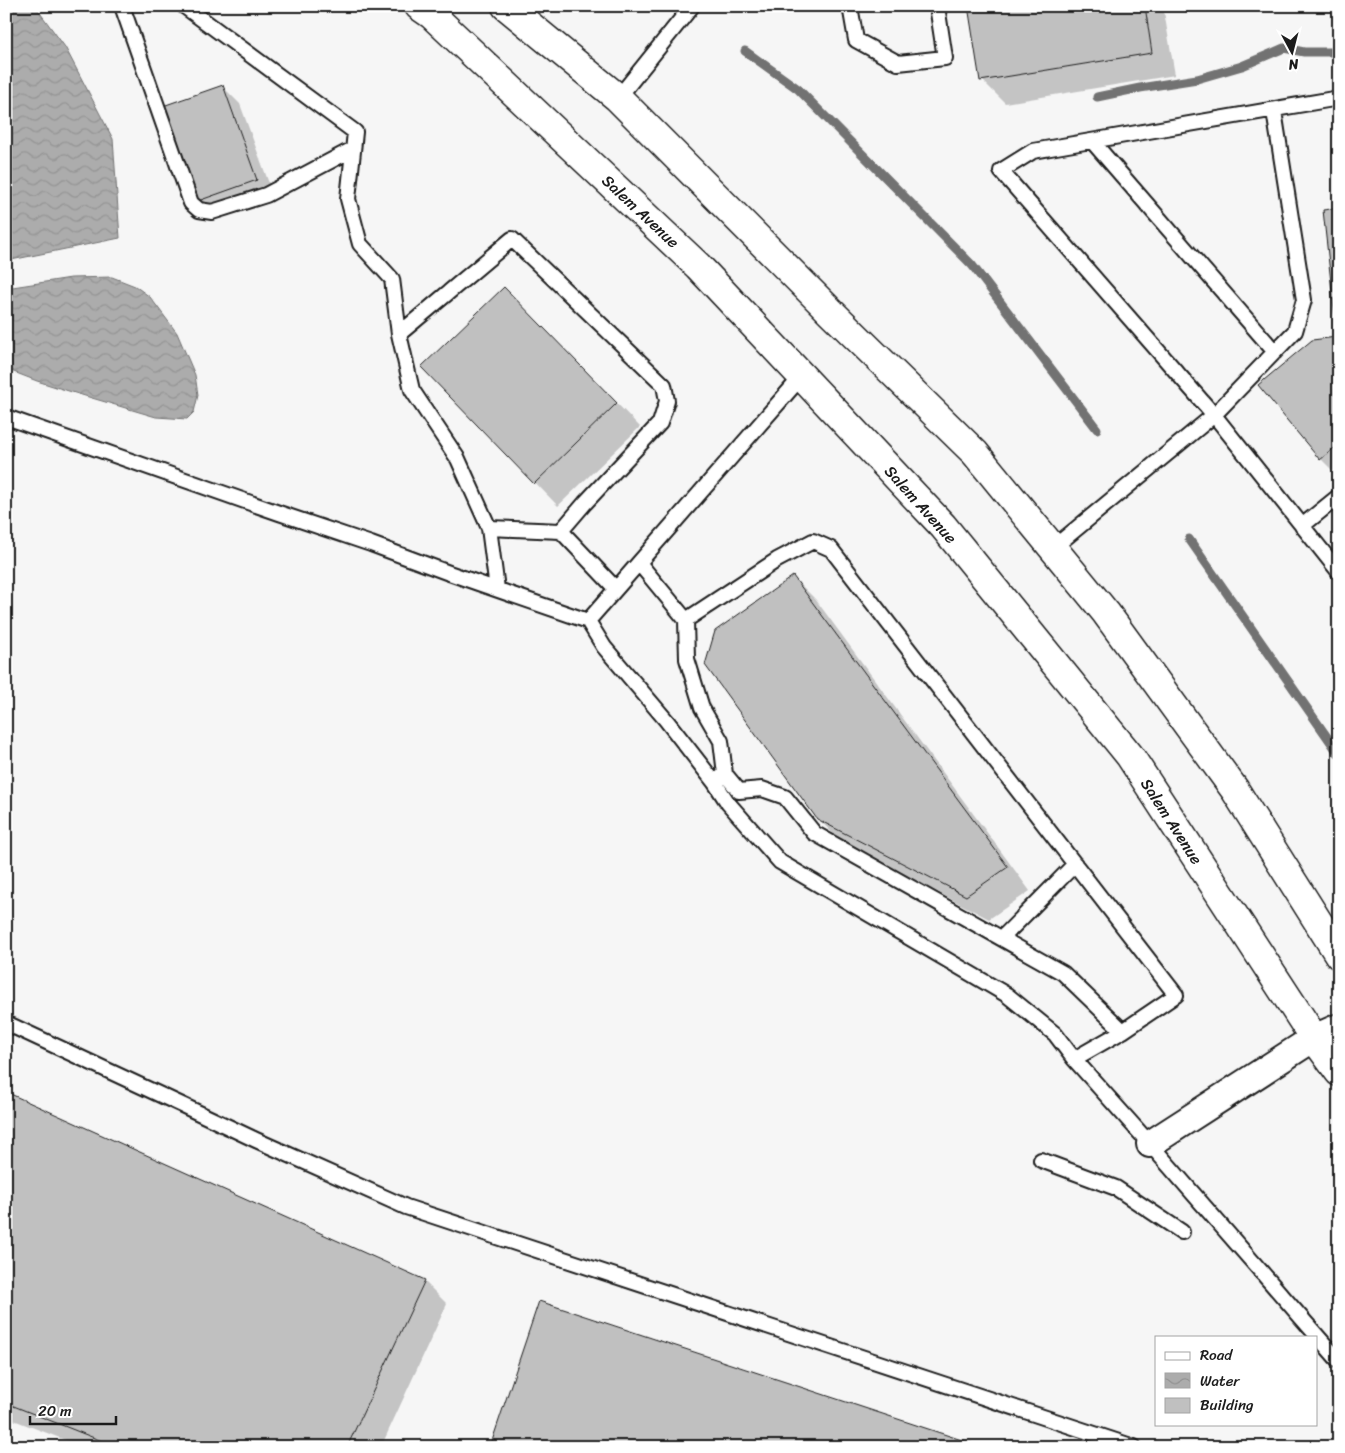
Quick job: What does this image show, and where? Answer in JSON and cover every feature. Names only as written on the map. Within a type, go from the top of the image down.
[{"type":"highway","name":"Salem Avenue","points":[[419,6],[432,15],[698,266],[943,526],[1130,756],[1314,1038],[1339,1072]]},
{"type":"highway","points":[[506,6],[618,98],[831,312],[975,453],[1106,613],[1235,790],[1339,955]]},
{"type":"highway","points":[[1314,1038],[1339,1049]]},
{"type":"street","points":[[1150,1144],[1314,1038],[1339,1027]]},
{"type":"lane","points":[[122,6],[191,203],[199,210],[212,212],[266,196],[353,149]]},
{"type":"lane","points":[[184,6],[355,132],[348,199],[360,244],[392,279],[399,334],[412,390],[458,459],[489,528],[496,590]]},
{"type":"lane","points":[[618,98],[692,6]]},
{"type":"lane","points":[[850,6],[856,40],[898,63],[945,58],[937,6]]},
{"type":"lane","points":[[1339,98],[1033,151],[1001,171],[1214,415],[1339,572]]},
{"type":"lane","points":[[1053,548],[1214,415],[1295,331],[1304,300],[1274,110]]},
{"type":"lane","points":[[1092,141],[1275,352]]},
{"type":"lane","points":[[399,334],[512,239],[664,385],[667,401],[660,423],[561,531]]},
{"type":"lane","points":[[588,621],[802,376]]},
{"type":"lane","points":[[6,417],[588,621],[604,647],[666,720],[720,778],[739,791],[762,789],[785,797],[814,833],[1063,973],[1123,1031]]},
{"type":"lane","points":[[1302,526],[1339,496]]},
{"type":"lane","points":[[489,528],[561,531],[616,589]]},
{"type":"lane","points":[[686,620],[778,560],[812,541],[831,549],[1176,995],[1123,1031],[1074,1059]]},
{"type":"lane","points":[[639,563],[686,620],[686,659],[702,708],[721,741],[720,778],[728,803],[780,862],[1006,995],[1055,1034],[1074,1059],[1317,1336]]},
{"type":"lane","points":[[1002,938],[1075,864]]},
{"type":"lane","points":[[6,1023],[256,1140],[406,1207],[1134,1447]]},
{"type":"lane","points":[[1041,1160],[1116,1188],[1182,1232]]},
{"type":"lane","points":[[1318,1337],[1339,1361]]},
{"type":"water","points":[[20,6],[35,6],[65,47],[113,139],[120,238],[6,261],[6,13]]},
{"type":"water","points":[[112,277],[135,286],[150,297],[177,333],[195,375],[198,395],[194,412],[187,419],[156,417],[37,381],[6,369],[6,288],[71,278]]},
{"type":"building","points":[[968,6],[1145,6],[1152,53],[980,81]]},
{"type":"building","points":[[223,85],[257,180],[198,201],[163,106]]},
{"type":"building","points":[[1339,208],[1339,444],[1320,460],[1258,385],[1312,340],[1337,337],[1323,210]]},
{"type":"building","points":[[504,287],[617,403],[534,484],[421,367]]},
{"type":"building","points":[[793,576],[1008,867],[966,896],[817,819],[705,665],[715,631]]},
{"type":"building","points":[[6,1092],[425,1280],[347,1447],[117,1447],[6,1403]]},
{"type":"building","points":[[539,1301],[983,1447],[490,1447]]},
{"type":"waterway","points":[[1097,97],[1197,79],[1242,66],[1284,48],[1304,52],[1334,52],[1339,50]]},
{"type":"waterway","points":[[745,51],[798,89],[972,265],[1097,429]]},
{"type":"waterway","points":[[1189,539],[1339,754]]}]
